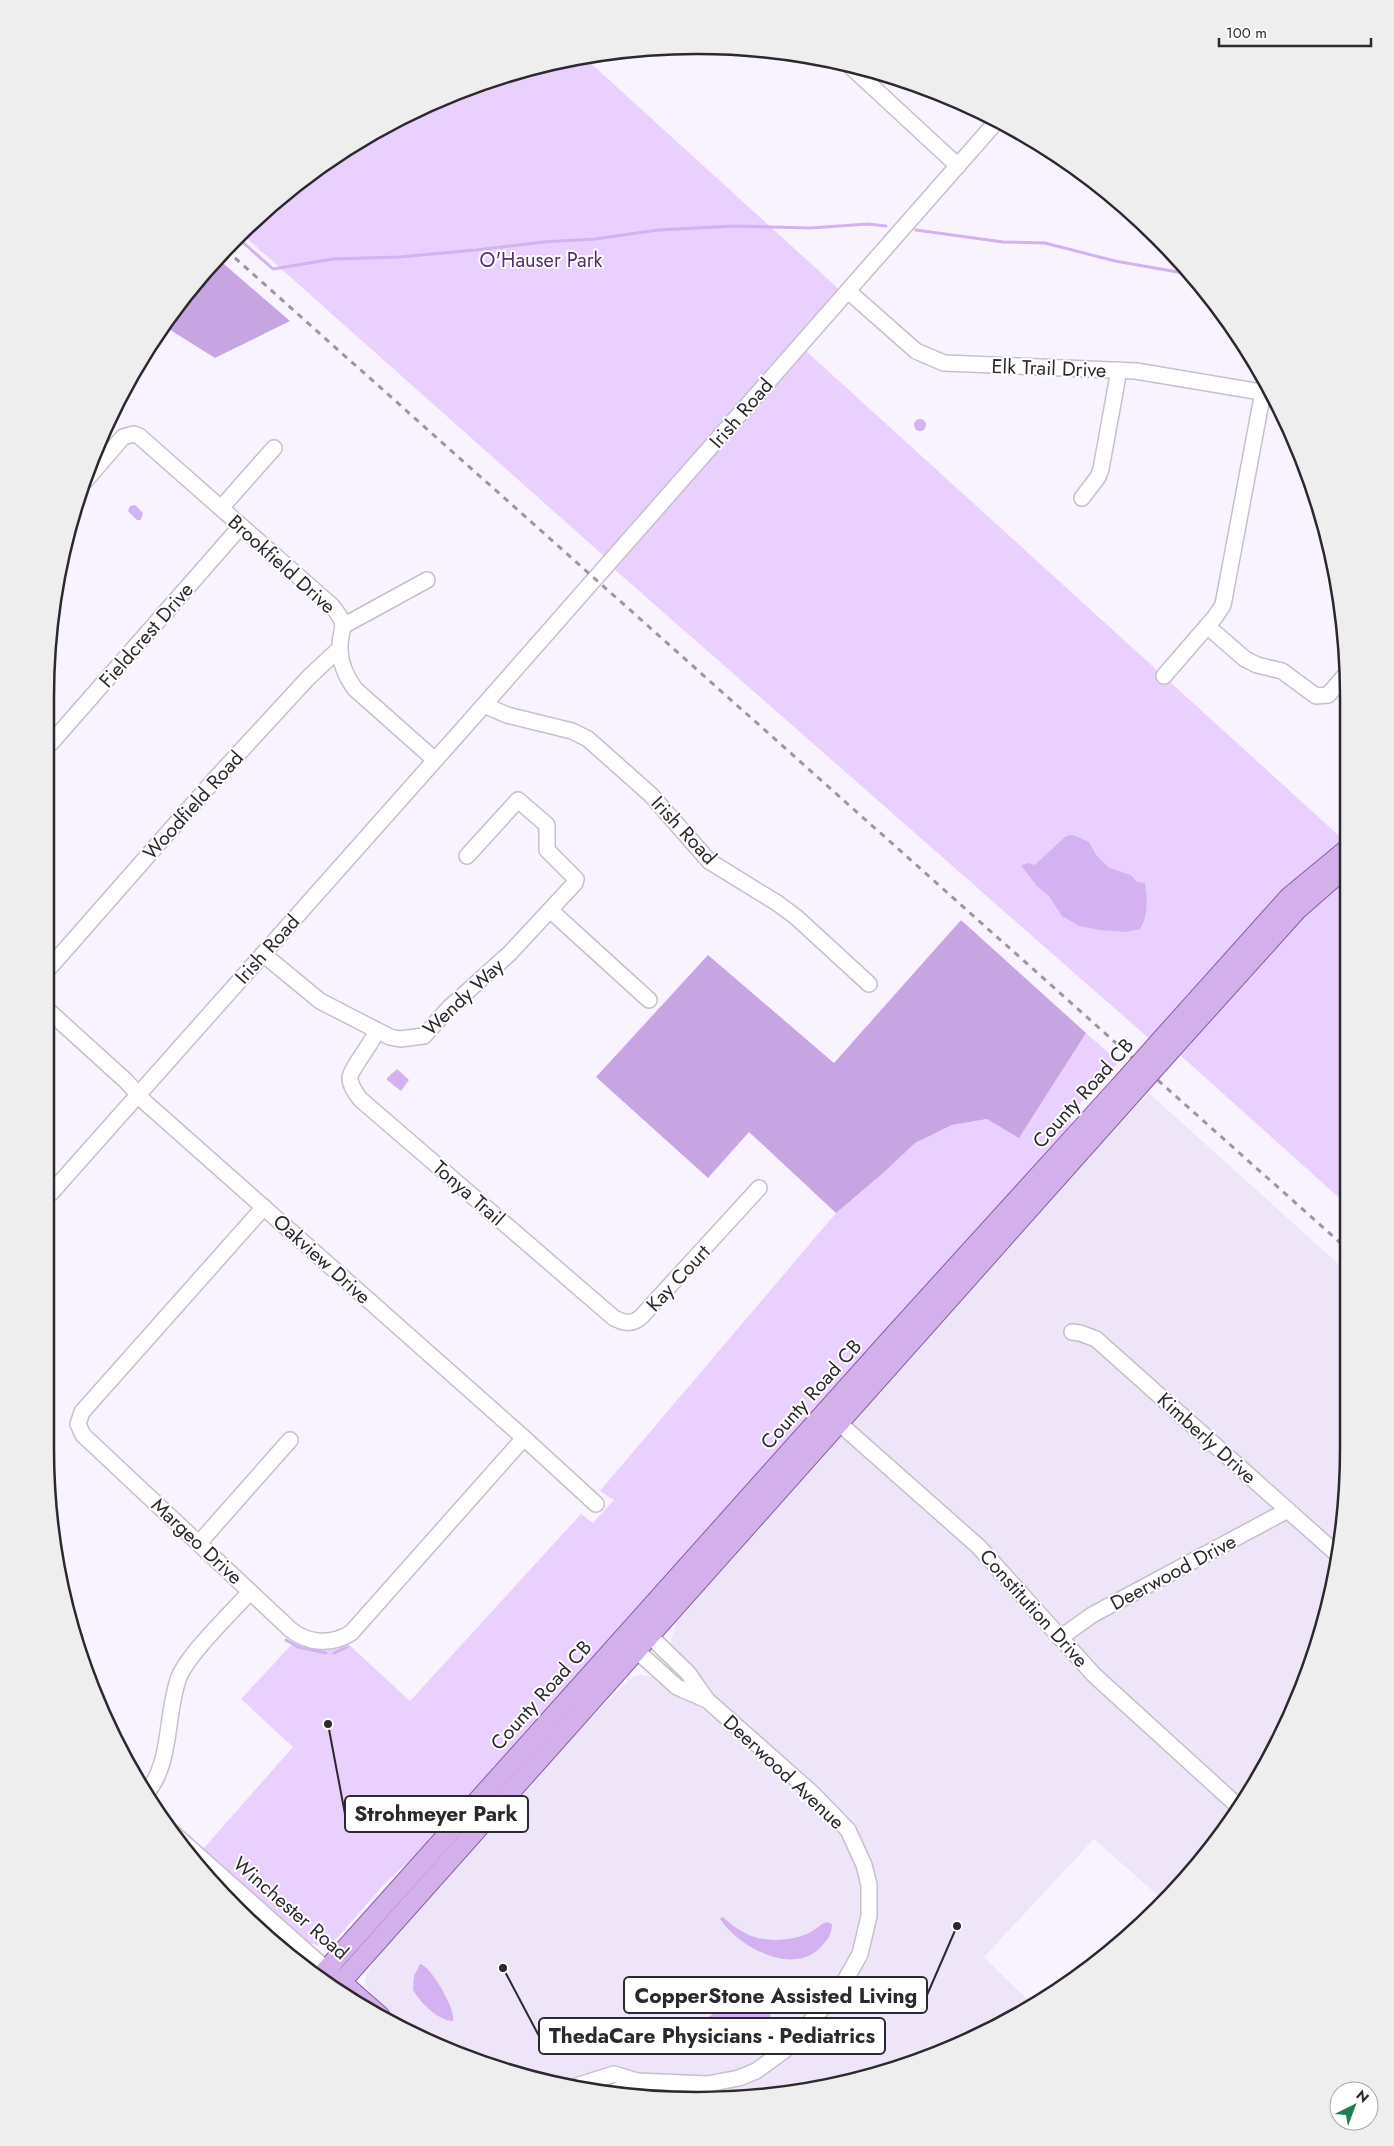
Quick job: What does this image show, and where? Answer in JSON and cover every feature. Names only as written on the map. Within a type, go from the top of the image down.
[{"type":"main road","name":"County Road CB","points":[[1166,1046],[1289,897],[1340,855]]},
{"type":"main road","name":"County Road CB","points":[[339,1984],[637,1651],[833,1418],[1124,1092],[1298,909],[1340,872]]},
{"type":"main road","name":"County Road CB","points":[[323,1972],[629,1630],[833,1418]]},
{"type":"street","points":[[860,75],[958,166]]},
{"type":"street","name":"Irish Road","points":[[54,1190],[993,126]]},
{"type":"street","name":"Elk Trail Drive","points":[[848,291],[916,351],[944,363],[1119,370],[1261,388]]},
{"type":"street","points":[[1082,498],[1098,477],[1101,469],[1119,370]]},
{"type":"street","points":[[1164,676],[1220,612],[1266,396]]},
{"type":"street","name":"Brookfield Drive","points":[[97,467],[120,439],[130,435],[139,436],[332,606],[341,619],[343,626],[340,649],[345,671],[355,690],[435,760]]},
{"type":"street","points":[[221,508],[274,448]]},
{"type":"street","name":"Fieldcrest Drive","points":[[54,740],[241,526]]},
{"type":"street","points":[[343,626],[427,580]]},
{"type":"street","points":[[1207,626],[1251,663],[1282,671],[1311,694],[1322,697],[1332,691],[1340,682]]},
{"type":"street","name":"Woodfield Road","points":[[54,963],[308,677],[340,649]]},
{"type":"street","name":"Irish Road","points":[[484,704],[507,715],[572,731],[588,740],[651,795],[709,861],[796,917],[869,984]]},
{"type":"street","name":"Wendy Way","points":[[263,954],[320,1001],[377,1031],[400,1039],[424,1036],[449,1008],[510,953],[575,883],[576,879],[547,850],[547,825],[518,800],[467,856]]},
{"type":"street","points":[[550,910],[649,1000]]},
{"type":"street","name":"Oakview Drive","points":[[54,1016],[138,1094],[146,1104],[596,1504]]},
{"type":"street","name":"Tonya Trail","points":[[377,1031],[368,1050],[351,1071],[350,1083],[360,1099],[614,1318],[630,1323],[636,1322],[641,1317]]},
{"type":"street","name":"Kay Court","points":[[641,1317],[759,1188]]},
{"type":"street","name":"Margeo Drive","points":[[264,1207],[79,1417],[79,1429],[83,1435],[298,1635],[323,1642],[345,1636],[355,1628],[524,1438]]},
{"type":"street","name":"Kimberly Drive","points":[[1072,1332],[1080,1333],[1096,1340],[1332,1550]]},
{"type":"street","name":"Constitution Drive","points":[[833,1418],[979,1547],[1094,1675],[1235,1802]]},
{"type":"street","points":[[199,1544],[290,1440]]},
{"type":"street","name":"Deerwood Drive","points":[[1060,1638],[1092,1615],[1288,1510]]},
{"type":"street","points":[[150,1787],[160,1772],[175,1691],[184,1668],[250,1592]]},
{"type":"street","name":"Deerwood Avenue","points":[[587,2083],[614,2074],[637,2081],[702,2084],[723,2082],[756,2071],[771,2062],[793,2042],[842,1986],[860,1954],[866,1936],[869,1916],[869,1885],[864,1864],[848,1830],[812,1793],[707,1700],[688,1673],[650,1636],[629,1630]]},
{"type":"street","name":"Deerwood Avenue","points":[[629,1630],[637,1651],[677,1687],[707,1700]]},
{"type":"street","name":"Winchester Road","points":[[205,1863],[314,1965]]},
{"type":"street","name":"Deerwood Avenue","points":[[623,2088],[637,2081]]},
{"type":"shaded area","points":[[223,263],[290,321],[215,358],[170,329],[187,305]]},
{"type":"shaded area","points":[[918,419],[922,419],[926,425],[922,431],[918,431],[914,427],[914,423]]},
{"type":"shaded area","points":[[135,505],[143,513],[141,520],[137,520],[128,511],[130,506]]},
{"type":"shaded area","points":[[1073,835],[1089,842],[1096,855],[1109,868],[1131,875],[1137,882],[1145,883],[1146,912],[1140,929],[1127,932],[1079,926],[1062,916],[1049,896],[1037,886],[1023,868],[1022,865],[1029,863],[1035,865],[1066,836]]},
{"type":"shaded area","points":[[961,920],[1086,1033],[1019,1138],[987,1119],[952,1125],[915,1143],[836,1213],[749,1132],[708,1178],[596,1077],[708,955],[834,1063]]},
{"type":"shaded area","points":[[397,1069],[409,1080],[401,1091],[387,1080]]},
{"type":"shaded area","points":[[1149,1093],[1340,1265],[1339,1491],[1335,1533],[1318,1615],[1306,1656],[1274,1734],[1232,1806],[1181,1873],[1159,1896],[1094,1839],[984,1957],[1028,2000],[982,2026],[943,2043],[904,2058],[822,2080],[781,2087],[739,2091],[655,2091],[613,2087],[572,2080],[490,2058],[412,2026],[391,2015],[369,1994],[365,1981],[369,1969],[394,1936],[556,1752],[631,1678],[640,1675],[656,1677],[711,1715],[822,1812],[831,1802],[723,1706],[703,1679],[676,1653],[671,1641],[676,1622],[1118,1125]]},
{"type":"shaded area","points":[[722,1917],[745,1933],[768,1940],[784,1939],[810,1933],[827,1922],[832,1924],[832,1928],[825,1943],[808,1956],[795,1959],[781,1959],[752,1948],[729,1929],[720,1919]]},
{"type":"shaded area","points":[[420,1964],[430,1972],[442,1989],[451,2008],[453,2021],[441,2018],[435,2014],[420,2000],[413,1990],[414,1976]]},
{"type":"shaded area","points":[[731,1976],[738,1978],[742,1982],[746,1994],[765,2004],[770,2016],[766,2028],[754,2039],[738,2047],[719,2051],[702,2050],[687,2043],[688,2037],[695,2027],[721,2007],[722,1986]]},
{"type":"green space","name":"O'Hauser Park","points":[[590,63],[841,291],[605,557],[246,238],[305,187],[340,162],[412,120],[490,88],[531,76]]},
{"type":"green space","points":[[806,351],[1340,837],[1340,850],[1153,1042],[613,568]]},
{"type":"green space","points":[[1340,883],[1340,1199],[1179,1054],[1313,906]]},
{"type":"green space","points":[[1086,1033],[1119,1062],[1066,1118],[1072,1123],[425,1847],[387,1881],[337,1938],[321,1945],[305,1940],[203,1849],[293,1747],[241,1699],[294,1642],[326,1648],[346,1642],[410,1701],[581,1514],[593,1523],[614,1500],[600,1491],[836,1213],[915,1143],[952,1125],[987,1119],[1019,1138]]},
{"type":"waterway","points":[[242,242],[273,269],[333,259],[399,257],[543,242],[595,239],[658,230],[736,226],[810,228],[868,224],[886,226]]},
{"type":"waterway","points":[[916,230],[1003,242],[1045,243],[1115,261],[1181,273]]},
{"type":"waterway","points":[[286,1640],[298,1647],[326,1653]]},
{"type":"waterway","points":[[334,1653],[347,1647]]},
{"type":"railway","points":[[231,254],[1340,1243]]},
{"type":"place","name":"Strohmeyer Park","points":[[328,1724]]},
{"type":"place","name":"CopperStone Assisted Living","points":[[957,1926]]},
{"type":"place","name":"ThedaCare Physicians - Pediatrics","points":[[503,1968]]}]
